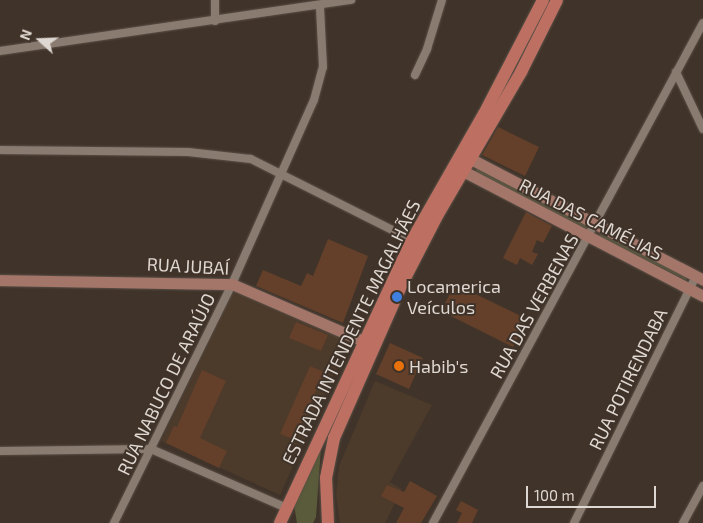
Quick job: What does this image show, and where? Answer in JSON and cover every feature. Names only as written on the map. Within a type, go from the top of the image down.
[{"type":"main road","name":"ESTRADA INTENDENTE MAGALHÃES","points":[[280,523],[363,341],[412,240],[488,106],[543,0]]},
{"type":"main road","name":"ESTRADA INTENDENTE MAGALHÃES","points":[[328,523],[326,478],[334,438],[402,284],[557,0]]},
{"type":"main road","points":[[321,523],[327,502]]},
{"type":"main road","points":[[327,502],[332,523]]},
{"type":"main road","points":[[287,508],[290,523]]},
{"type":"street","points":[[215,0],[215,20]]},
{"type":"street","points":[[0,51],[320,7],[351,0]]},
{"type":"street","points":[[415,75],[442,0]]},
{"type":"street","name":"RUA NABUCO DE ARAÚJO","points":[[114,523],[232,284],[321,80],[320,7]]},
{"type":"street","name":"RUA DAS VERBENAS","points":[[433,523],[703,23]]},
{"type":"street","points":[[676,72],[703,129]]},
{"type":"street","points":[[0,150],[215,154],[251,160],[282,172],[412,240]]},
{"type":"street","name":"RUA DAS CAMÉLIAS","points":[[471,159],[700,278]]},
{"type":"street","name":"RUA DAS CAMÉLIAS","points":[[463,172],[588,239],[703,296]]},
{"type":"street","name":"RUA POTIRENDABA","points":[[574,523],[690,289],[700,278]]},
{"type":"street","name":"RUA JUBAÍ","points":[[0,280],[232,284],[363,341]]},
{"type":"street","points":[[0,451],[151,450],[287,508]]},
{"type":"street","points":[[685,522],[703,486]]},
{"type":"shaded area","points":[[234,291],[349,341],[280,495],[161,441]]},
{"type":"shaded area","points":[[375,381],[432,405],[390,482],[402,489],[385,523],[340,523],[336,494],[339,466]]},
{"type":"green space","points":[[477,168],[588,226],[587,229],[474,174]]},
{"type":"green space","points":[[603,233],[687,278],[686,280],[598,236]]},
{"type":"green space","points":[[321,447],[316,517],[313,523],[297,523],[294,505]]},
{"type":"building","points":[[498,127],[539,147],[525,176],[482,155]]},
{"type":"building","points":[[526,212],[552,226],[543,243],[537,240],[532,252],[538,254],[532,265],[520,258],[517,265],[503,258]]},
{"type":"building","points":[[328,239],[368,256],[343,323],[256,286],[263,270],[301,286],[307,273],[313,276]]},
{"type":"building","points":[[455,284],[527,319],[513,347],[441,311]]},
{"type":"building","points":[[296,322],[328,335],[321,351],[289,338]]},
{"type":"building","name":"Habib's","points":[[390,343],[423,358],[409,389],[376,374]]},
{"type":"building","points":[[310,366],[324,372],[295,440],[280,434]]},
{"type":"building","points":[[202,370],[226,381],[200,438],[227,451],[219,468],[166,443],[174,426],[177,427]]},
{"type":"building","points":[[410,481],[437,496],[421,523],[396,523],[404,508],[381,496],[387,485],[404,492]]},
{"type":"building","points":[[461,501],[478,510],[472,523],[457,523],[462,513],[456,510]]},
{"type":"place","name":"Locamerica Veículos","points":[[397,297]]},
{"type":"place","name":"Habib's","points":[[399,366]]}]
